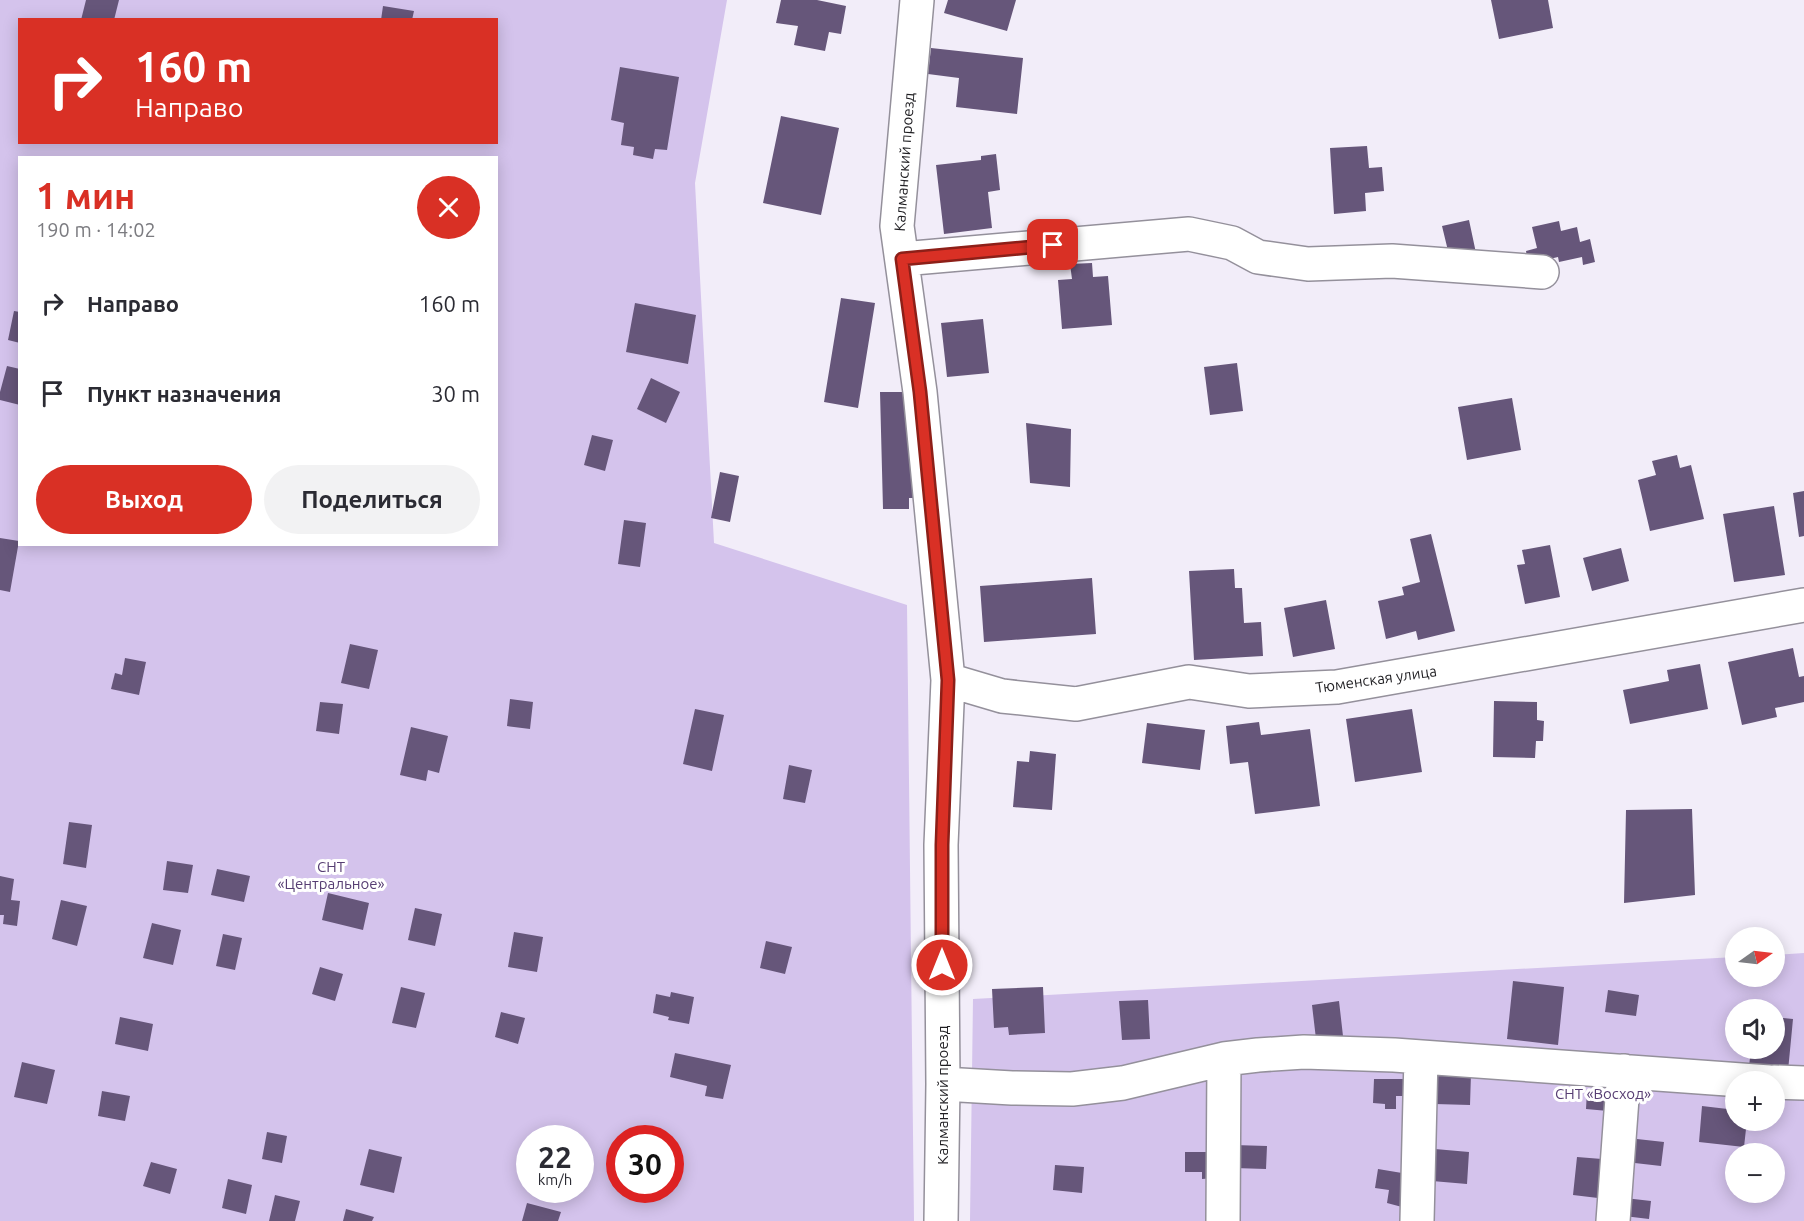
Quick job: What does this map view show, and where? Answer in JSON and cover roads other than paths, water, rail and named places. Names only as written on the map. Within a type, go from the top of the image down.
[{"type":"street","name":"Калманский проезд","points":[[917,0],[897,226],[920,392],[948,680],[942,845],[941,1221]]},
{"type":"street","points":[[902,259],[1189,234],[1232,243],[1258,257],[1308,264],[1392,261],[1542,272]]},
{"type":"street","name":"Тюменская улица","points":[[948,680],[1002,696],[1076,704],[1189,682],[1249,691],[1337,687],[1804,605]]},
{"type":"street","points":[[943,1084],[1072,1089],[1123,1083],[1224,1059],[1304,1053],[1421,1057],[1725,1079]]},
{"type":"street","points":[[1417,1221],[1421,1057]]},
{"type":"street","points":[[1223,1221],[1224,1059]]},
{"type":"street","points":[[1613,1221],[1624,1071]]},
{"type":"street","points":[[1785,1082],[1804,1083]]},
{"type":"park label","name":"СНТ «Центральное»","points":[[331,874]]},
{"type":"park label","name":"СНТ «Восход»","points":[[1603,1093]]}]
